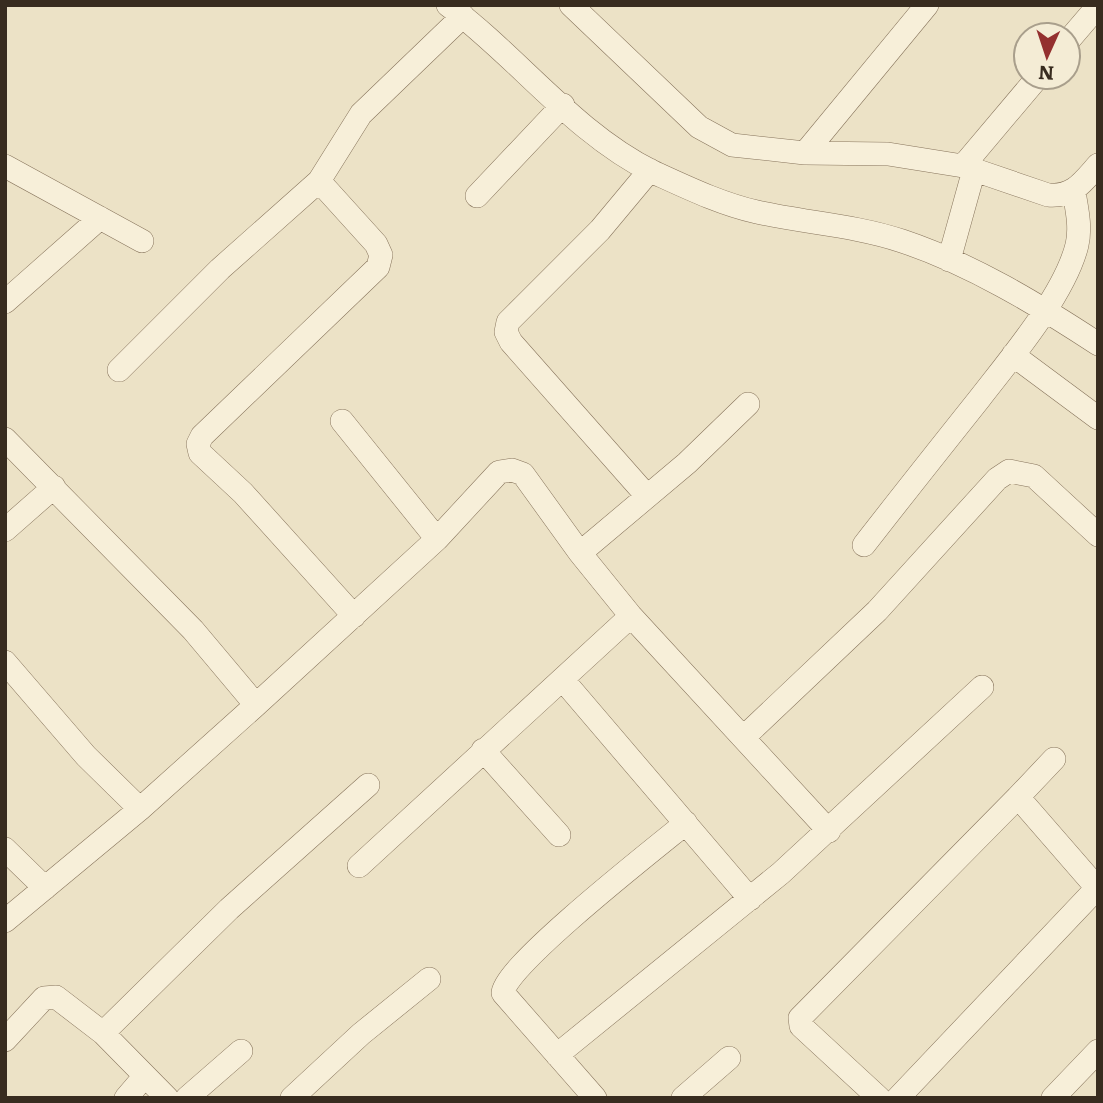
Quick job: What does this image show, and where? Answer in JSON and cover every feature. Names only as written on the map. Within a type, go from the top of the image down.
[{"type":"street","points":[[570,5],[699,127],[715,137],[749,149],[888,154],[969,168],[1048,195],[1062,196],[1074,192],[1098,165]]},
{"type":"street","points":[[805,153],[927,5]]},
{"type":"street","points":[[1082,25],[1098,6]]},
{"type":"street","points":[[119,370],[220,269],[318,181],[361,114],[456,11],[588,128],[650,170],[754,212],[860,229],[902,241],[948,260],[1045,309],[1098,344]]},
{"type":"street","points":[[948,260],[969,168],[1027,91]]},
{"type":"street","points":[[477,196],[563,105]]},
{"type":"street","points":[[5,166],[142,241]]},
{"type":"street","points":[[647,496],[511,342],[506,332],[509,323],[561,271],[650,170]]},
{"type":"street","points":[[318,181],[376,244],[381,255],[378,267],[198,444],[200,453],[243,493],[354,616]]},
{"type":"street","points":[[864,545],[1013,355],[1045,309],[1072,261],[1077,244],[1079,226],[1074,192]]},
{"type":"street","points":[[5,302],[100,218]]},
{"type":"street","points":[[1013,355],[1098,418]]},
{"type":"street","points":[[580,553],[748,404]]},
{"type":"street","points":[[342,421],[437,539]]},
{"type":"street","points":[[5,439],[193,630],[256,705]]},
{"type":"street","points":[[5,921],[140,809],[354,616],[437,539],[499,472],[512,470],[523,474],[580,553],[631,616],[829,831]]},
{"type":"street","points":[[744,737],[877,611],[997,479],[1009,471],[1034,476],[1098,535]]},
{"type":"street","points":[[5,530],[54,488]]},
{"type":"street","points":[[359,866],[631,616]]},
{"type":"street","points":[[5,662],[86,756],[140,809]]},
{"type":"street","points":[[563,680],[750,899]]},
{"type":"street","points":[[557,1055],[750,899],[829,831],[982,687]]},
{"type":"street","points":[[483,750],[559,835]]},
{"type":"street","points":[[879,1098],[801,1026],[800,1018],[1054,759]]},
{"type":"street","points":[[103,1033],[229,909],[368,785]]},
{"type":"street","points":[[898,1098],[1097,887],[1018,797]]},
{"type":"street","points":[[594,1098],[503,993],[503,987],[517,967],[686,823]]},
{"type":"street","points":[[5,849],[45,888]]},
{"type":"street","points":[[292,1098],[361,1034],[429,979]]},
{"type":"street","points":[[7,1033],[44,998],[56,997],[103,1033],[167,1098]]},
{"type":"street","points":[[187,1098],[241,1051]]},
{"type":"street","points":[[1053,1098],[1098,1051]]},
{"type":"street","points":[[685,1097],[729,1058]]},
{"type":"street","points":[[126,1098],[144,1077]]}]
